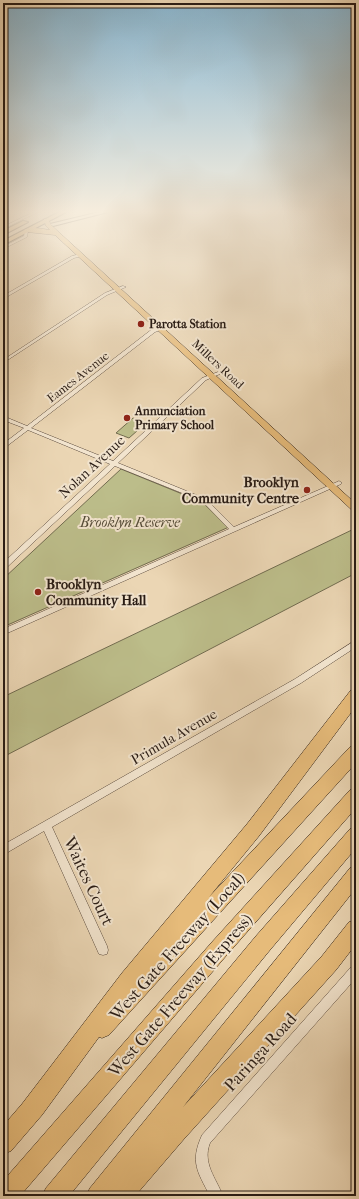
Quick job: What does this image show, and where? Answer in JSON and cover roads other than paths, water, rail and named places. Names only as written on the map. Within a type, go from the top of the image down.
[{"type":"highway","points":[[29,1113],[129,980],[253,830],[335,720],[356,695]]},
{"type":"highway","name":"West Gate Freeway (Local)","points":[[3,1144],[120,1009],[356,752]]},
{"type":"highway","name":"West Gate Freeway (Express)","points":[[5,1196],[230,937],[356,796]]},
{"type":"highway","name":"West Gate Freeway (Express)","points":[[54,1196],[264,943],[356,835]]},
{"type":"highway","points":[[98,1196],[356,874]]},
{"type":"highway","points":[[120,1196],[176,1131],[328,963],[356,929]]},
{"type":"main road","name":"Millers Road","points":[[94,266],[121,288]]},
{"type":"main road","name":"Millers Road","points":[[97,266],[335,484],[356,508]]},
{"type":"main road","name":"Millers Road","points":[[335,484],[356,498]]},
{"type":"street","points":[[3,298],[58,266]]},
{"type":"street","points":[[3,362],[106,294],[121,288]]},
{"type":"street","name":"Eames Avenue","points":[[3,447],[153,330],[163,327]]},
{"type":"street","name":"Nolan Avenue","points":[[3,567],[204,379],[215,374]]},
{"type":"street","points":[[3,418],[204,500],[233,530]]},
{"type":"street","points":[[3,632],[335,484]]},
{"type":"street","name":"Primula Avenue","points":[[3,850],[298,681],[356,643]]},
{"type":"street","name":"Waites Court","points":[[46,825],[103,950]]},
{"type":"street","name":"Paringa Road","points":[[217,1196],[201,1162],[201,1149],[206,1139],[356,970]]},
{"type":"place","name":"Parotta Station","points":[[141,324]]},
{"type":"place","name":"Annunciation Primary School","points":[[127,418]]},
{"type":"place","name":"Brooklyn Community Centre","points":[[307,490]]},
{"type":"place","name":"Brooklyn Community Hall","points":[[38,592]]},
{"type":"park label","name":"Brooklyn Reserve","points":[[130,522]]}]
